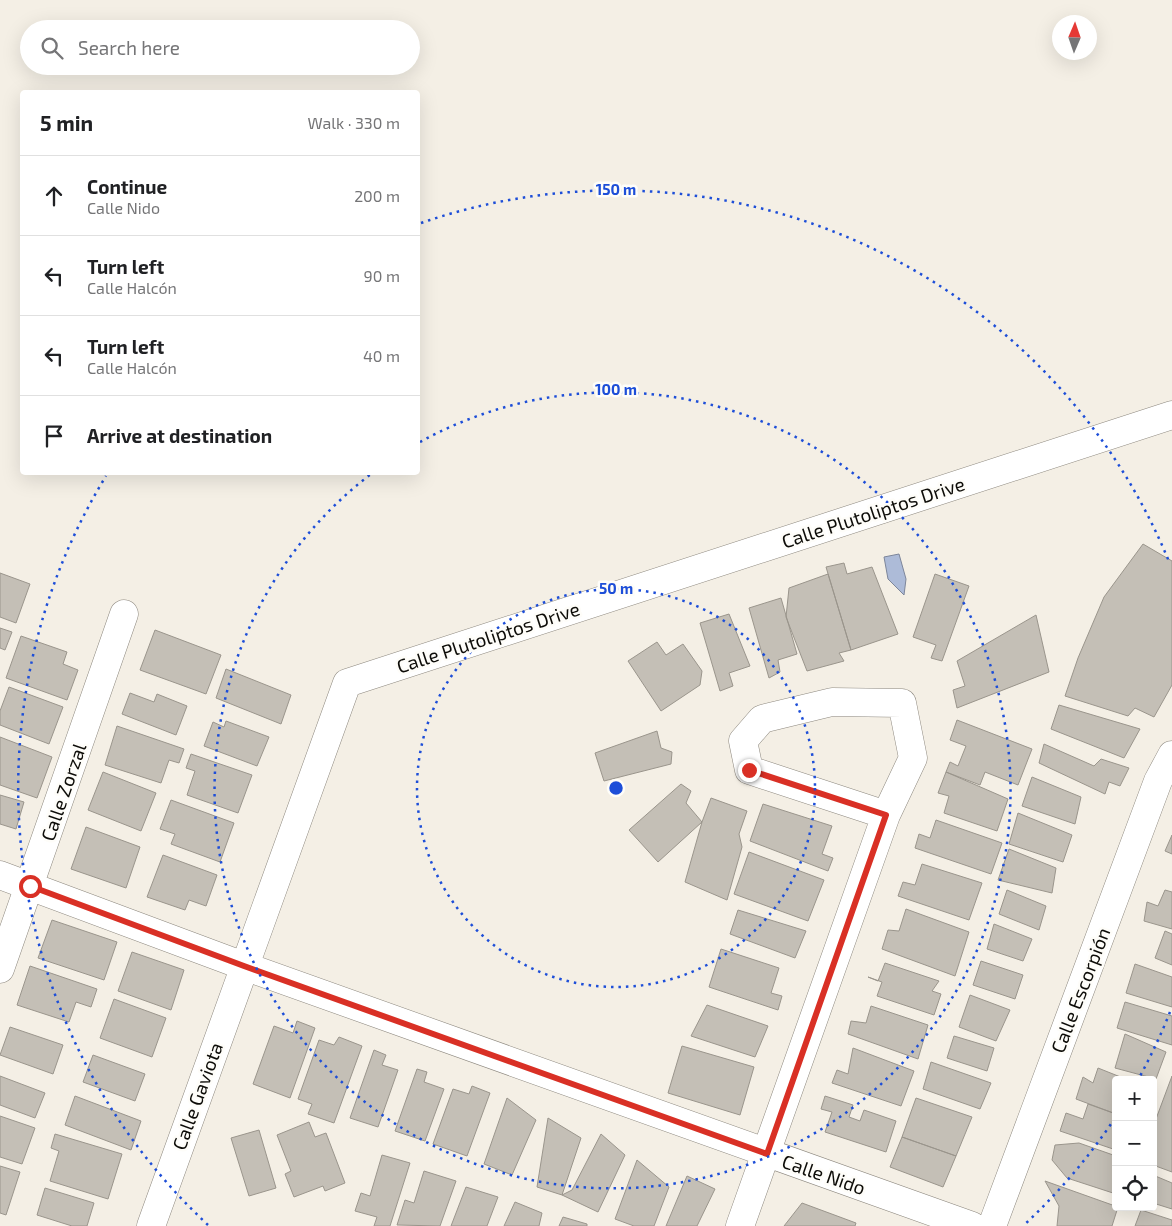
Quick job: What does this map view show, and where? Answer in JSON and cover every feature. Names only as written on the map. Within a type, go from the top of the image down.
[{"type":"street","name":"Calle Plutoliptos Drive","points":[[244,966],[347,683],[1172,416]]},
{"type":"street","name":"Calle Zorzal","points":[[0,969],[124,614]]},
{"type":"street","points":[[740,1226],[886,815],[913,758],[902,703],[832,702],[762,719],[743,740],[749,770],[886,815]]},
{"type":"street","name":"Calle Escorpión","points":[[992,1226],[1158,781],[1172,755]]},
{"type":"street","name":"Calle Nido","points":[[0,875],[244,966],[972,1226]]},
{"type":"street","name":"Calle Gaviota","points":[[151,1226],[244,966]]},
{"type":"water","points":[[899,554],[906,579],[904,595],[888,579],[884,557]]},
{"type":"building","points":[[1143,544],[1172,561],[1172,685],[1154,717],[1135,708],[1128,716],[1065,696],[1078,658],[1104,597]]},
{"type":"building","points":[[844,563],[847,574],[872,567],[898,634],[851,650],[826,567]]},
{"type":"building","points":[[0,573],[30,584],[16,623],[0,617]]},
{"type":"building","points":[[828,574],[851,650],[839,653],[844,661],[807,671],[786,617],[789,588]]},
{"type":"building","points":[[935,574],[969,586],[942,661],[931,658],[936,645],[913,637]]},
{"type":"building","points":[[781,598],[797,654],[778,660],[780,672],[769,678],[749,608]]},
{"type":"building","points":[[729,614],[750,666],[729,673],[733,686],[720,691],[700,623]]},
{"type":"building","points":[[1036,615],[1049,672],[957,708],[953,690],[965,686],[957,661]]},
{"type":"building","points":[[0,628],[12,632],[5,650],[0,648]]},
{"type":"building","points":[[155,630],[221,655],[206,694],[140,670]]},
{"type":"building","points":[[21,636],[67,652],[63,664],[78,670],[67,700],[6,678]]},
{"type":"building","points":[[657,642],[666,655],[683,644],[702,671],[700,685],[661,711],[628,661]]},
{"type":"building","points":[[226,669],[291,695],[281,724],[216,698]]},
{"type":"building","points":[[9,687],[63,707],[49,744],[0,725],[0,711]]},
{"type":"building","points":[[130,693],[154,702],[157,694],[187,706],[176,735],[122,714]]},
{"type":"building","points":[[1059,705],[1140,729],[1124,758],[1051,729]]},
{"type":"building","points":[[957,720],[1032,749],[1018,785],[985,772],[980,785],[946,772],[950,762],[958,766],[966,746],[950,740]]},
{"type":"building","points":[[226,721],[269,737],[257,766],[204,746],[213,722],[224,727]]},
{"type":"building","points":[[117,726],[184,749],[179,763],[169,760],[161,783],[105,765]]},
{"type":"building","points":[[657,731],[661,748],[672,752],[671,764],[604,781],[595,753]]},
{"type":"building","points":[[0,737],[52,757],[37,798],[0,785]]},
{"type":"building","points":[[1044,744],[1094,766],[1101,759],[1129,768],[1120,786],[1109,782],[1105,794],[1039,763]]},
{"type":"building","points":[[191,754],[252,775],[238,813],[187,795],[195,771],[186,768]]},
{"type":"building","points":[[103,772],[156,793],[141,831],[88,810]]},
{"type":"building","points":[[946,772],[1008,799],[997,831],[944,813],[949,796],[938,793]]},
{"type":"building","points":[[1032,777],[1081,797],[1075,824],[1022,806]]},
{"type":"building","points":[[681,784],[691,791],[686,803],[702,822],[658,862],[629,830]]},
{"type":"building","points":[[0,795],[24,802],[16,829],[0,824]]},
{"type":"building","points":[[711,798],[747,811],[739,834],[742,847],[727,900],[685,882],[702,822]]},
{"type":"building","points":[[171,800],[234,823],[220,862],[171,844],[175,834],[160,829]]},
{"type":"building","points":[[763,804],[832,826],[822,854],[833,858],[828,871],[750,841]]},
{"type":"building","points":[[1018,813],[1072,835],[1063,862],[1009,844]]},
{"type":"building","points":[[936,820],[1002,843],[991,874],[915,848],[919,834],[930,838]]},
{"type":"building","points":[[86,827],[140,847],[126,888],[71,869]]},
{"type":"building","points":[[1172,835],[1172,854],[1165,851]]},
{"type":"building","points":[[1009,849],[1056,868],[1052,893],[998,880]]},
{"type":"building","points":[[749,852],[824,880],[808,921],[734,894]]},
{"type":"building","points":[[163,855],[217,875],[206,906],[189,900],[185,910],[147,897]]},
{"type":"building","points":[[922,864],[982,883],[969,920],[898,896],[903,882],[915,885]]},
{"type":"building","points":[[1007,890],[1046,906],[1039,930],[999,914]]},
{"type":"building","points":[[1165,890],[1172,892],[1172,929],[1144,921],[1147,902],[1158,906]]},
{"type":"building","points":[[906,909],[969,932],[955,976],[882,949],[888,930],[899,931]]},
{"type":"building","points":[[738,910],[806,931],[795,958],[730,934]]},
{"type":"building","points":[[52,920],[117,942],[104,980],[38,958]]},
{"type":"building","points":[[994,924],[1032,939],[1023,961],[987,949]]},
{"type":"building","points":[[1165,931],[1172,934],[1172,965],[1155,958]]},
{"type":"building","points":[[721,949],[779,968],[771,993],[782,996],[778,1010],[709,987]]},
{"type":"building","points":[[132,952],[184,970],[171,1010],[118,991]]},
{"type":"building","points":[[981,961],[1023,975],[1015,999],[973,985]]},
{"type":"building","points":[[885,963],[939,981],[932,991],[941,994],[934,1015],[877,996],[882,982],[878,981]]},
{"type":"building","points":[[1135,964],[1172,977],[1172,1007],[1126,993]]},
{"type":"building","points":[[30,966],[97,989],[91,1007],[76,1002],[69,1022],[17,1005]]},
{"type":"building","points":[[970,995],[1010,1010],[996,1041],[959,1027]]},
{"type":"building","points":[[114,999],[166,1018],[152,1057],[100,1038]]},
{"type":"building","points":[[1125,1002],[1172,1016],[1172,1045],[1117,1028]]},
{"type":"building","points":[[707,1005],[768,1026],[755,1057],[691,1036]]},
{"type":"building","points":[[871,1006],[928,1025],[918,1059],[848,1034],[851,1021],[866,1023]]},
{"type":"building","points":[[297,1021],[315,1028],[290,1098],[253,1084],[274,1026],[293,1033]]},
{"type":"building","points":[[10,1027],[63,1045],[53,1074],[0,1055]]},
{"type":"building","points":[[1125,1034],[1166,1052],[1157,1076],[1145,1076],[1115,1068]]},
{"type":"building","points":[[954,1036],[994,1048],[987,1071],[947,1058]]},
{"type":"building","points":[[339,1037],[362,1046],[334,1123],[308,1114],[312,1104],[298,1099],[319,1040],[334,1045]]},
{"type":"building","points":[[682,1046],[754,1067],[740,1115],[668,1093]]},
{"type":"building","points":[[853,1048],[914,1071],[901,1106],[832,1083],[837,1070],[848,1074]]},
{"type":"building","points":[[374,1050],[386,1055],[382,1065],[398,1070],[378,1127],[350,1118]]},
{"type":"building","points":[[93,1055],[145,1074],[135,1101],[83,1082]]},
{"type":"building","points":[[931,1062],[991,1083],[980,1109],[923,1089]]},
{"type":"building","points":[[1098,1068],[1118,1076],[1112,1076],[1112,1112],[1076,1099],[1083,1077],[1093,1083]]},
{"type":"building","points":[[417,1069],[427,1072],[424,1082],[444,1089],[425,1141],[395,1131]]},
{"type":"building","points":[[0,1076],[45,1093],[35,1118],[0,1105]]},
{"type":"building","points":[[1172,1076],[1172,1172],[1157,1166],[1157,1116]]},
{"type":"building","points":[[472,1086],[490,1093],[467,1156],[433,1144],[453,1089],[469,1094]]},
{"type":"building","points":[[75,1096],[141,1121],[131,1150],[65,1125]]},
{"type":"building","points":[[825,1096],[853,1105],[849,1117],[860,1121],[864,1110],[896,1121],[886,1152],[825,1132],[832,1112],[821,1109]]},
{"type":"building","points":[[507,1098],[536,1120],[512,1175],[484,1164]]},
{"type":"building","points":[[916,1098],[972,1117],[956,1156],[902,1137]]},
{"type":"building","points":[[1088,1104],[1112,1113],[1112,1149],[1060,1131],[1066,1113],[1083,1119]]},
{"type":"building","points":[[0,1116],[35,1128],[22,1164],[0,1157]]},
{"type":"building","points":[[548,1118],[581,1138],[562,1195],[537,1187]]},
{"type":"building","points":[[309,1122],[315,1137],[326,1133],[345,1183],[325,1191],[323,1186],[294,1197],[285,1174],[291,1171],[277,1135]]},
{"type":"building","points":[[259,1130],[276,1188],[249,1196],[231,1138]]},
{"type":"building","points":[[55,1134],[122,1154],[108,1199],[50,1181],[59,1151],[51,1148]]},
{"type":"building","points":[[601,1134],[625,1155],[598,1212],[562,1195],[572,1190]]},
{"type":"building","points":[[902,1137],[956,1156],[943,1187],[890,1167]]},
{"type":"building","points":[[1079,1143],[1112,1155],[1112,1193],[1067,1178],[1052,1160],[1055,1145]]},
{"type":"building","points":[[382,1155],[410,1163],[390,1226],[374,1226],[377,1217],[355,1211],[361,1193],[370,1196]]},
{"type":"building","points":[[637,1160],[669,1187],[654,1226],[634,1226],[615,1219]]},
{"type":"building","points":[[0,1166],[20,1172],[6,1215],[0,1213]]},
{"type":"building","points":[[424,1171],[456,1181],[440,1226],[397,1225],[405,1200],[414,1203]]},
{"type":"building","points":[[687,1176],[715,1189],[697,1226],[666,1226]]},
{"type":"building","points":[[1157,1177],[1172,1183],[1172,1209],[1157,1204]]},
{"type":"building","points":[[1045,1181],[1112,1205],[1112,1211],[1117,1211],[1112,1226],[1057,1226],[1059,1206]]},
{"type":"building","points":[[466,1187],[498,1197],[487,1226],[451,1226]]},
{"type":"building","points":[[45,1188],[94,1203],[87,1226],[72,1226],[37,1215]]},
{"type":"building","points":[[515,1202],[542,1213],[539,1226],[504,1226]]},
{"type":"building","points":[[802,1203],[856,1223],[855,1226],[784,1226]]},
{"type":"building","points":[[1141,1211],[1172,1220],[1172,1226],[1135,1226]]},
{"type":"building","points":[[563,1217],[587,1224],[587,1226],[559,1226]]},
{"type":"route","points":[[30,886],[244,966],[767,1154],[886,815],[749,770]]}]
